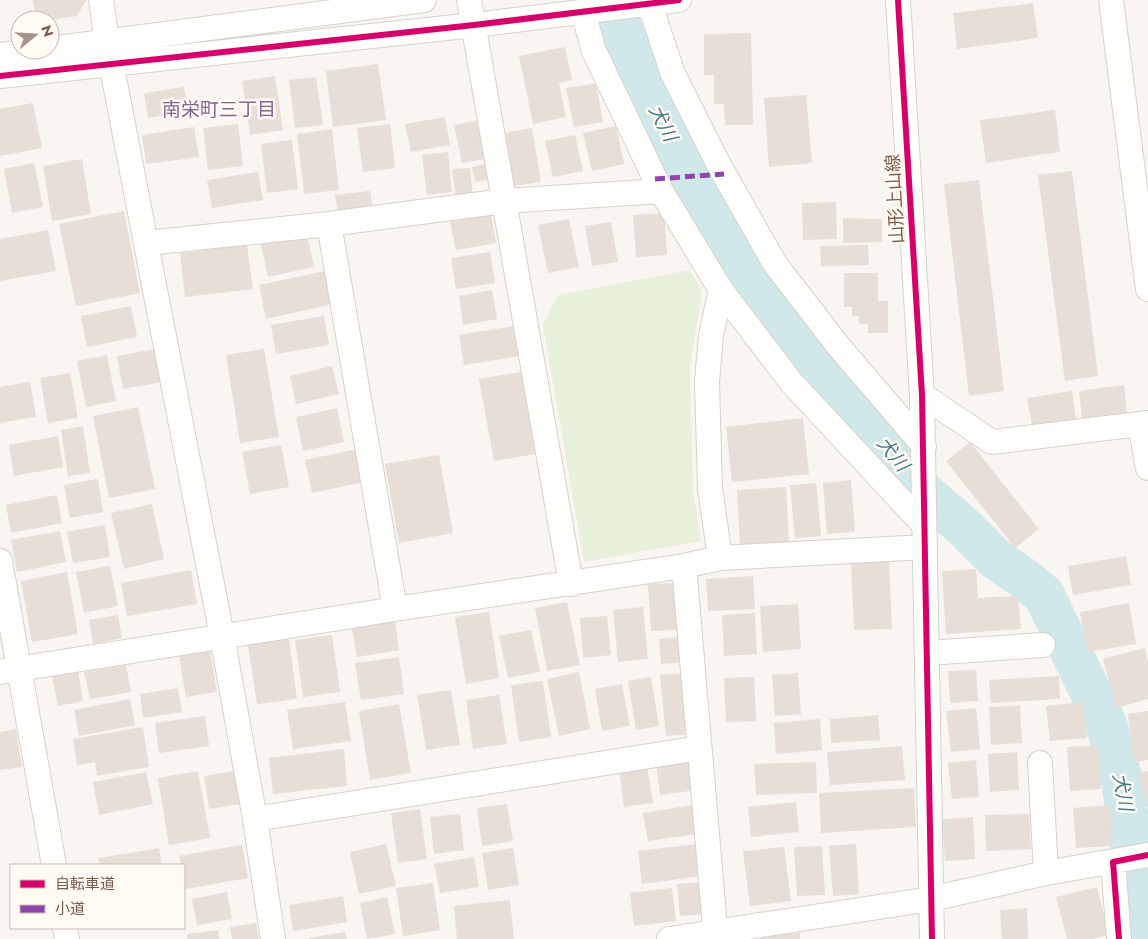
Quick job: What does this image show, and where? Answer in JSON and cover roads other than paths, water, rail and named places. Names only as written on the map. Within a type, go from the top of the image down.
[{"type":"street","points":[[101,0],[222,636],[255,819],[273,939]]},
{"type":"street","points":[[0,76],[110,54],[424,0]]},
{"type":"street","points":[[469,0],[571,584]]},
{"type":"street","points":[[60,50],[110,54],[474,25],[679,0]]},
{"type":"street","name":"山形上山線","points":[[898,0],[924,446],[932,939]]},
{"type":"street","points":[[1111,0],[1148,289]]},
{"type":"street","points":[[647,5],[673,74],[720,167],[775,264],[840,348],[924,446]]},
{"type":"street","points":[[583,12],[594,51],[661,191],[721,290],[791,382],[924,536]]},
{"type":"street","points":[[147,243],[329,224],[504,201],[661,191]]},
{"type":"street","points":[[329,224],[396,609]]},
{"type":"street","points":[[720,558],[710,488],[707,382],[711,335],[721,290]]},
{"type":"street","points":[[922,395],[992,442],[1144,424],[1148,468]]},
{"type":"street","points":[[10,671],[396,609],[571,584],[684,566],[720,558],[924,536]]},
{"type":"street","points":[[0,561],[10,671],[54,864]]},
{"type":"street","points":[[684,566],[716,936]]},
{"type":"street","points":[[928,653],[1043,645]]},
{"type":"street","points":[[255,819],[699,748]]},
{"type":"street","points":[[1040,763],[1046,873]]},
{"type":"street","points":[[669,939],[716,936],[931,899],[1046,873],[1148,855]]},
{"type":"street","points":[[1113,862],[1119,939]]},
{"type":"waterway","name":"犬川","points":[[612,0],[647,93],[728,250],[803,342],[862,420],[924,493],[964,527],[997,560],[1044,595],[1106,724],[1122,780],[1131,839],[1136,939]]},
{"type":"district","name":"南栄町三丁目","points":[[219,109]]}]
